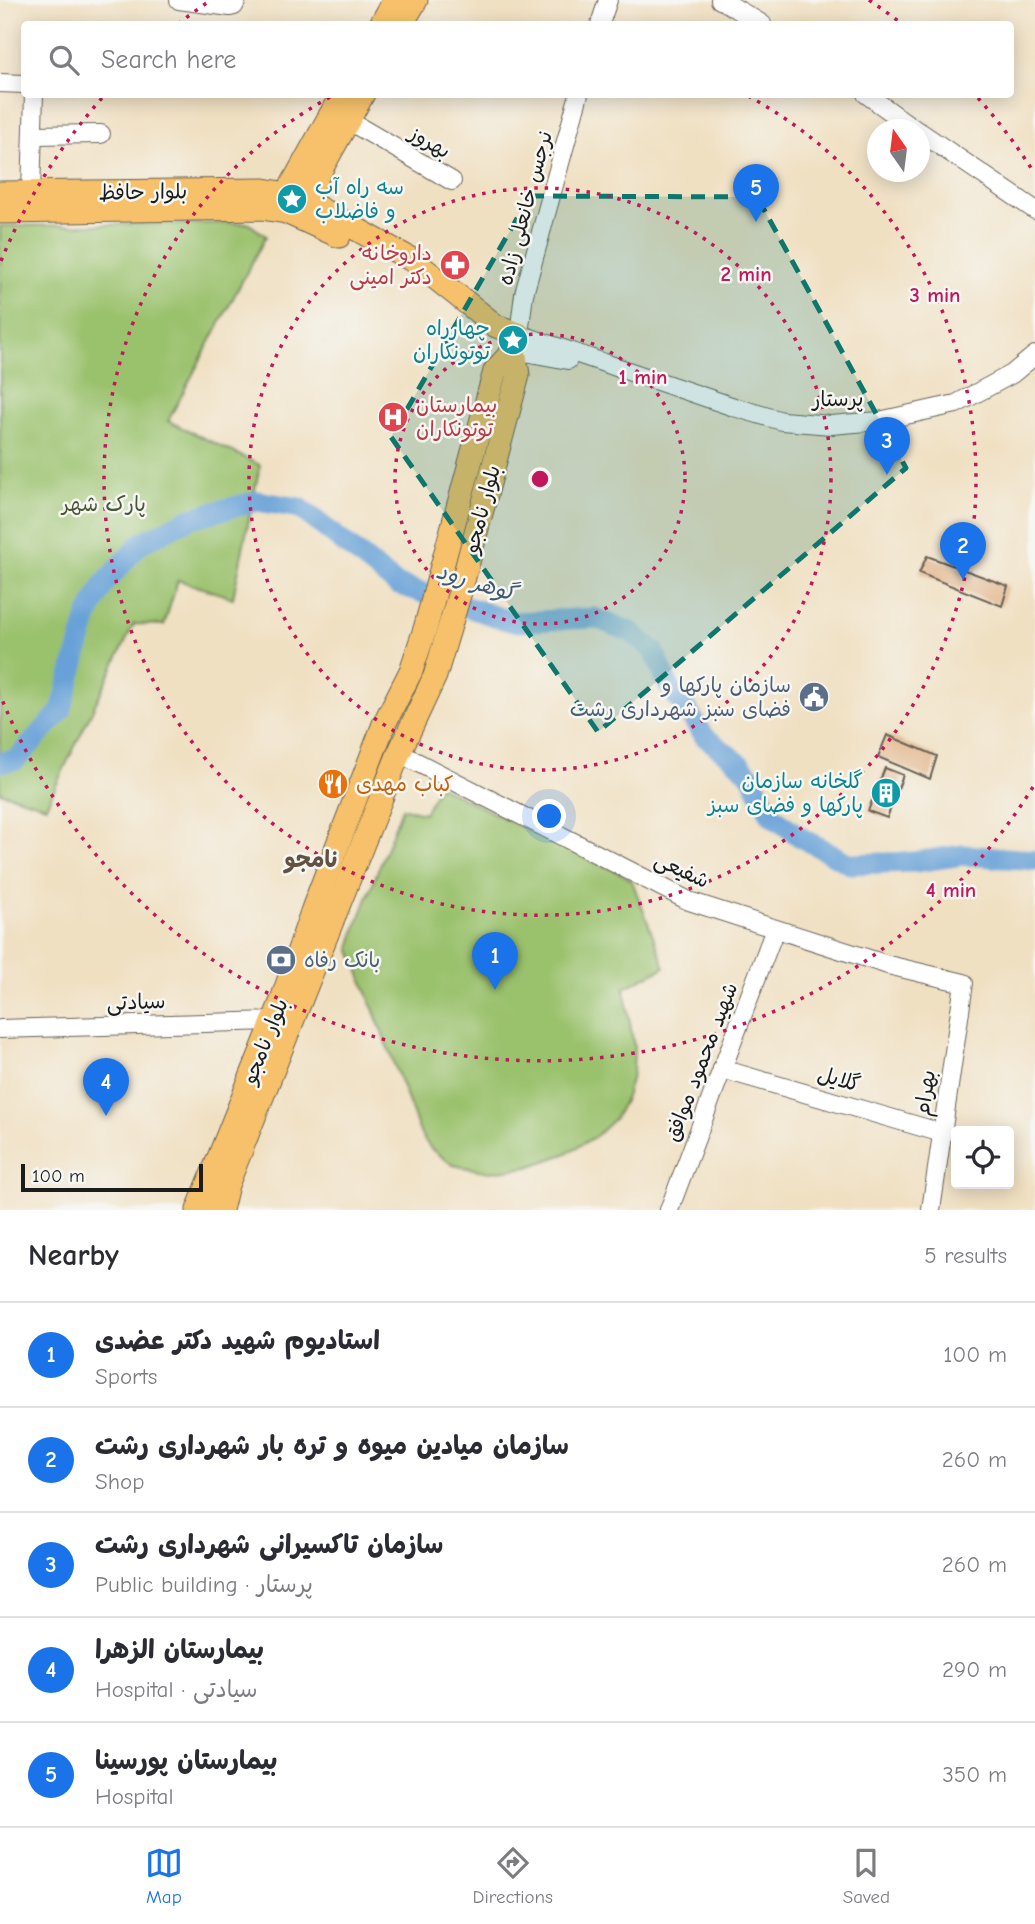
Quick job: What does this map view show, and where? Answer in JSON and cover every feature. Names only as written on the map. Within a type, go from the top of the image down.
[{"type":"main road","points":[[384,21],[395,0]]},
{"type":"main road","points":[[404,21],[416,0]]},
{"type":"main road","points":[[292,202],[340,98]]},
{"type":"main road","points":[[292,202],[349,121],[361,98]]},
{"type":"main road","name":"بلوار حافظ","points":[[0,193],[264,190],[374,238],[414,261],[517,342]]},
{"type":"main road","name":"بلوار حافظ","points":[[0,212],[262,208],[292,202]]},
{"type":"main road","name":"بلوار نامجو","points":[[221,1210],[242,1123],[313,909],[384,724],[411,671],[425,629],[495,372],[517,342]]},
{"type":"main road","name":"بلوار نامجو","points":[[198,1210],[242,1123],[399,752],[435,676],[518,375],[517,342]]},
{"type":"main road","points":[[438,583],[460,592]]},
{"type":"street","points":[[179,0],[230,7],[236,3]]},
{"type":"street","points":[[601,21],[608,0]]},
{"type":"street","points":[[720,0],[757,21]]},
{"type":"street","points":[[0,83],[21,84]]},
{"type":"street","points":[[31,193],[34,98]]},
{"type":"street","name":"نرجس خانعلی زاده","points":[[517,342],[524,295],[578,98]]},
{"type":"street","points":[[872,98],[901,119]]},
{"type":"street","name":"بهروز","points":[[349,121],[452,181]]},
{"type":"street","points":[[33,135],[102,134]]},
{"type":"street","points":[[930,139],[1035,210]]},
{"type":"street","name":"پرستار","points":[[517,342],[633,372],[782,421],[831,425],[879,421],[956,404],[1012,374],[1035,355]]},
{"type":"street","name":"شفیعی","points":[[399,752],[689,901],[888,965],[964,983]]},
{"type":"street","name":"شهید محمود موافق","points":[[669,1210],[775,929]]},
{"type":"street","name":"بهرام","points":[[931,1210],[964,983]]},
{"type":"street","name":"سیادتی","points":[[0,1029],[274,1021]]},
{"type":"street","name":"گلایل","points":[[722,1069],[942,1133]]},
{"type":"highlighted area","points":[[530,196],[757,197],[906,468],[598,732],[391,437]]},
{"type":"green space","name":"پارک شهر","points":[[248,223],[266,236],[168,421],[260,465],[233,598],[178,580],[164,625],[134,624],[46,806],[0,792],[0,226]]},
{"type":"green space","points":[[439,786],[632,881],[665,967],[624,988],[634,1046],[633,1072],[626,1097],[615,1118],[596,1136],[565,1154],[528,1167],[490,1172],[453,1165],[431,1149],[421,1135],[350,948],[402,808],[424,813]]},
{"type":"building","points":[[927,556],[1008,586],[1002,606],[919,573]]},
{"type":"building","points":[[887,735],[937,756],[930,779],[878,757]]},
{"type":"building","name":"گلخانه سازمان پارکها و فضای سبز","points":[[885,768],[903,775],[887,818],[868,811]]},
{"type":"waterway","name":"گوهر رود","points":[[0,762],[16,760],[61,711],[88,616],[104,584],[141,543],[191,518],[257,501],[300,508],[396,584],[513,622],[595,618],[631,632],[654,651],[668,685],[705,737],[751,776],[771,815],[800,837],[850,864],[915,862],[963,855],[1035,860]]},
{"type":"place","name":"سه راه آب و فاضلاب","points":[[292,199]]},
{"type":"place","name":"بیمارستان پورسینا","points":[[756,222]]},
{"type":"place","name":"داروخانه دکتر امینی","points":[[455,265]]},
{"type":"place","name":"چهارراه توتونکاران","points":[[513,340]]},
{"type":"place","name":"بیمارستان توتونکاران","points":[[393,417]]},
{"type":"place","name":"سازمان تاکسیرانی شهرداری رشت","points":[[887,475]]},
{"type":"place","name":"سازمان میادین میوه و تره بار شهرداری رشت","points":[[963,580]]},
{"type":"place","name":"سازمان پارکها و فضای سبز شهرداری رشت","points":[[814,697]]},
{"type":"place","name":"کباب مهدی","points":[[333,784]]},
{"type":"place","name":"گلخانه سازمان پارکها و فضای سبز","points":[[886,793]]},
{"type":"place","name":"بانک رفاه","points":[[281,960]]},
{"type":"place","name":"استادیوم شهید دکتر عضدی","points":[[495,990]]},
{"type":"place","name":"بیمارستان الزهرا","points":[[106,1116]]},
{"type":"district","name":"نامجو","points":[[311,859]]}]
